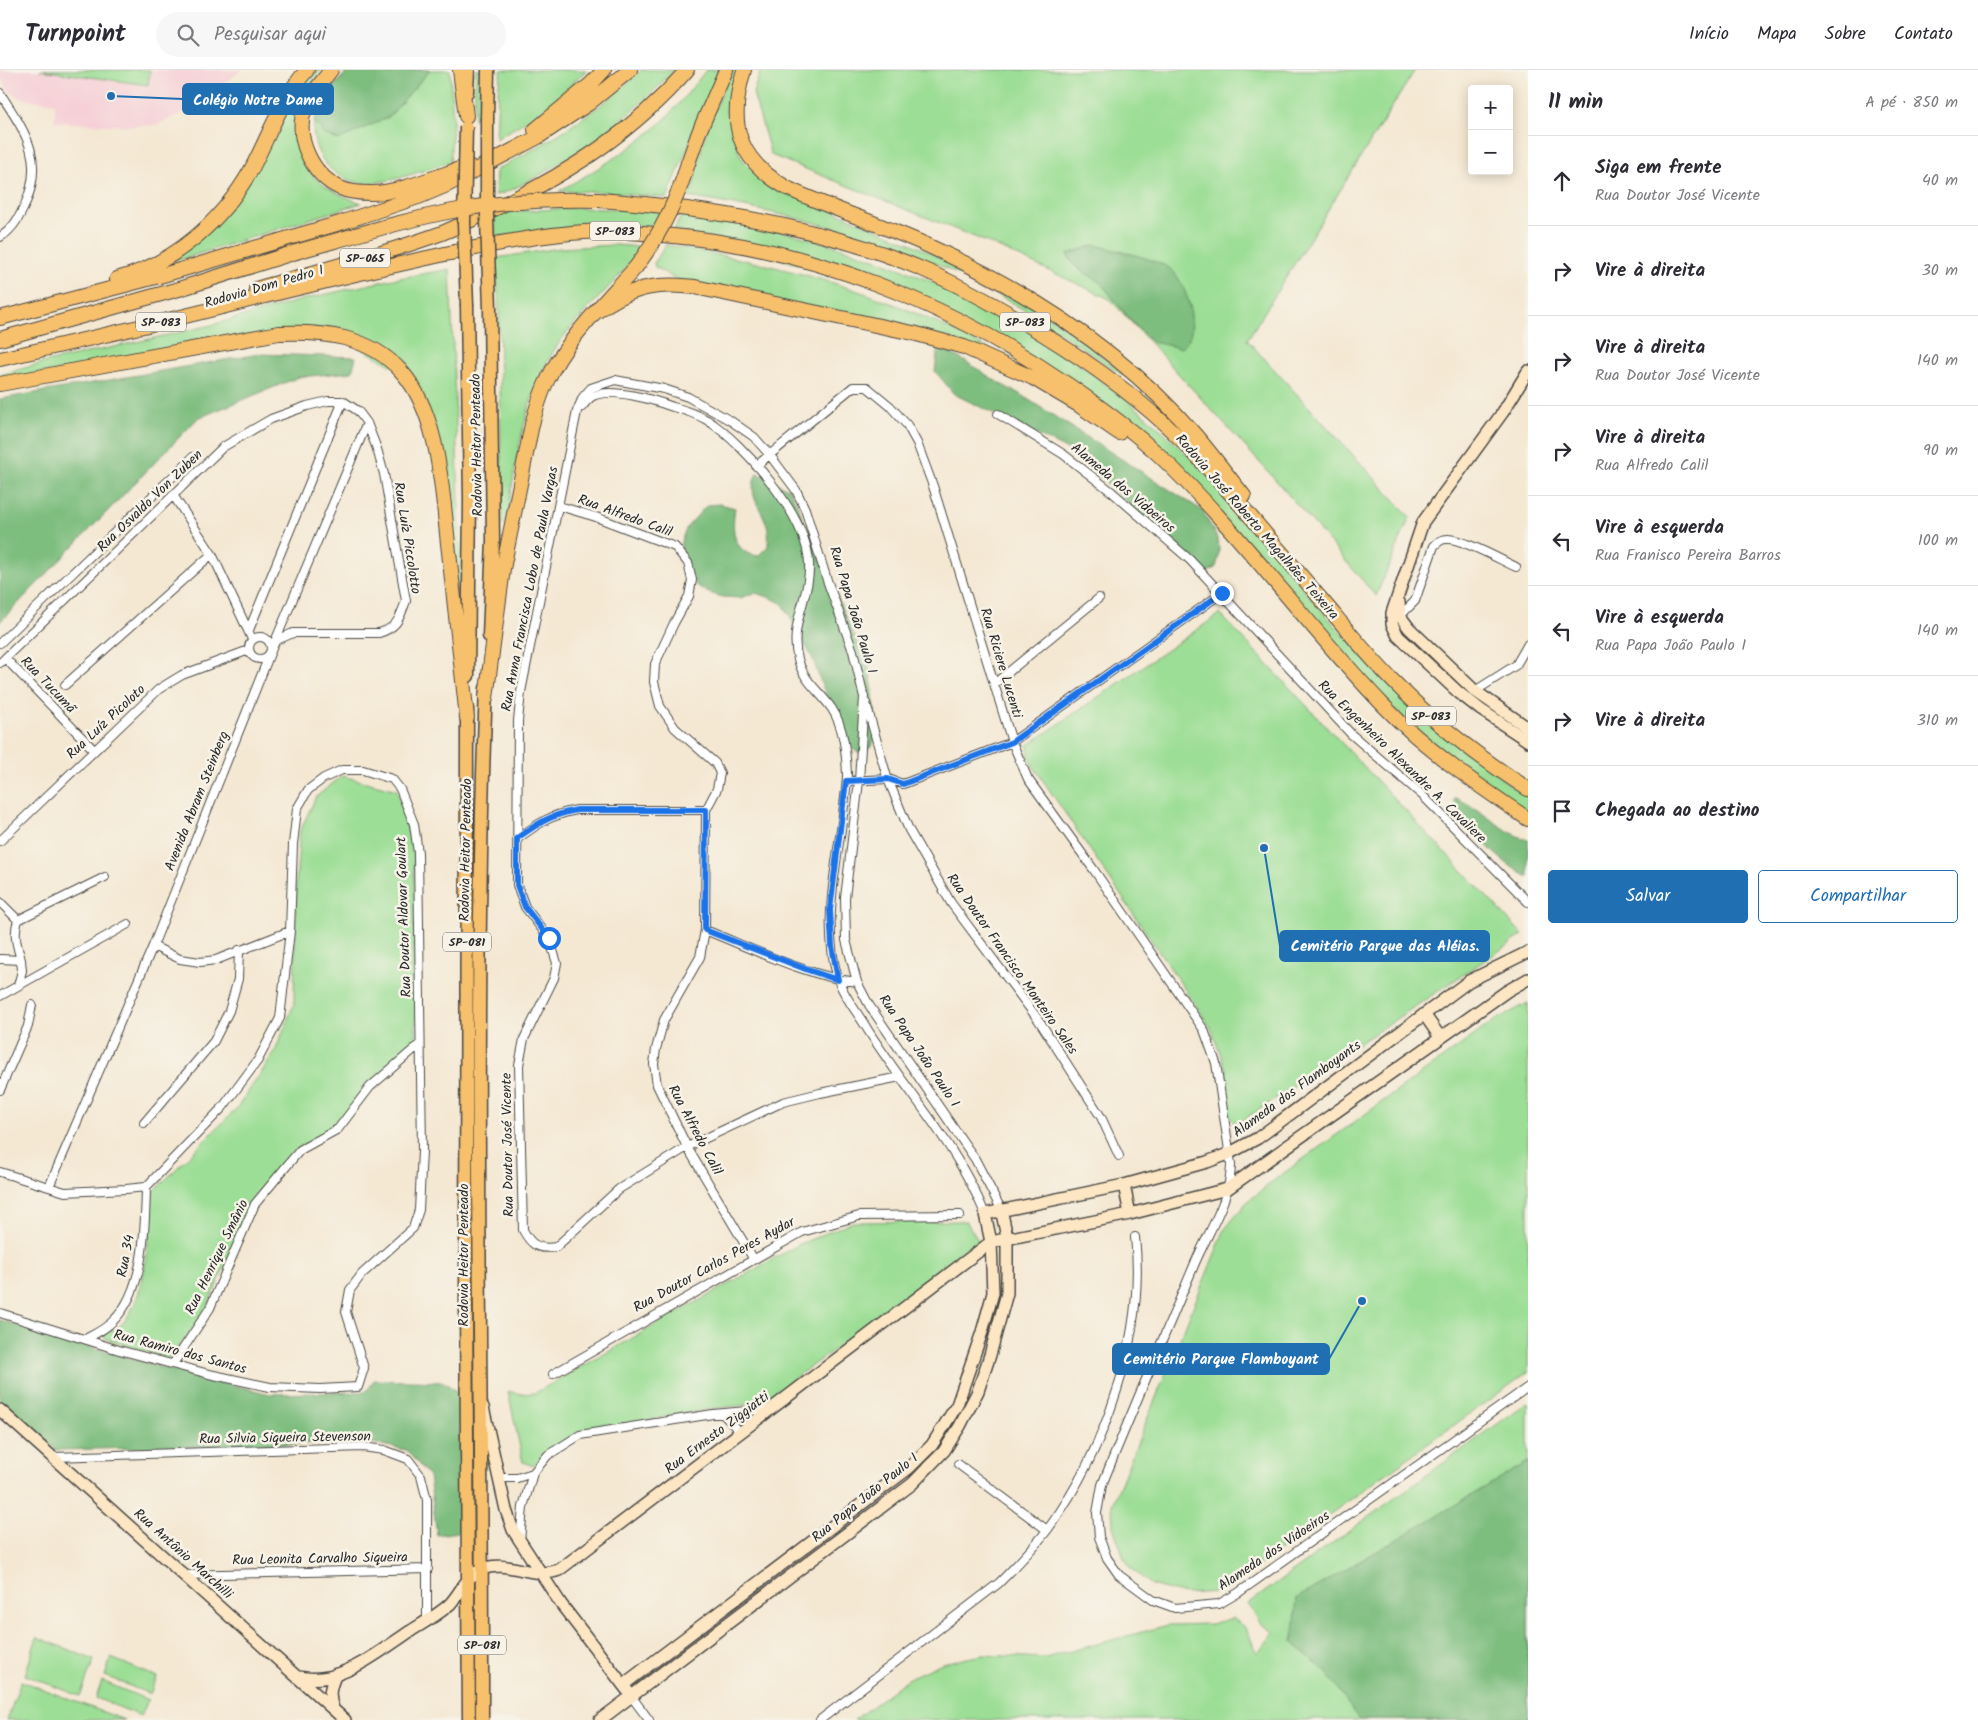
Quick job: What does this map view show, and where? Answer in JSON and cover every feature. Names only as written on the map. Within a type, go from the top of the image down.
[{"type":"highway","points":[[0,311],[128,276],[155,264],[183,248],[204,230],[238,190],[251,170],[286,99],[307,70]]},
{"type":"highway","points":[[331,70],[316,88],[305,108],[302,125],[303,140],[309,157],[318,172],[328,181],[341,188],[371,193],[392,190],[504,154],[572,100],[604,70]]},
{"type":"highway","points":[[460,70],[466,122]]},
{"type":"highway","points":[[0,318],[163,275],[381,210],[447,185],[538,137],[564,121],[610,88],[630,70]]},
{"type":"highway","name":"Rodovia Dom Pedro I","points":[[0,358],[324,270],[443,232],[531,191],[592,155],[648,111],[687,70]]},
{"type":"highway","points":[[486,698],[503,570],[532,424],[545,384],[554,366],[580,330],[647,252],[670,213],[699,132],[726,70]]},
{"type":"highway","points":[[744,70],[737,99],[736,126],[741,142],[749,157],[759,169],[789,189],[931,247],[992,277],[1051,312],[1102,349],[1154,393],[1196,436],[1346,629]]},
{"type":"highway","name":"Rodovia José Roberto Magalhães Teixeira","points":[[0,339],[179,289],[296,252],[428,216],[506,203],[556,199],[599,200],[684,208],[752,220],[827,237],[921,269],[1010,313],[1118,385],[1192,451],[1394,682],[1417,704],[1486,760],[1528,789]]},
{"type":"highway","name":"Rodovia José Roberto Magalhães Teixeira","points":[[0,358],[496,243],[589,232],[625,232],[726,242],[803,260],[873,283],[930,305],[1017,352],[1097,405],[1141,439],[1186,482],[1220,518],[1324,641],[1385,708],[1435,752],[1528,819]]},
{"type":"highway","points":[[596,312],[633,290],[648,286],[678,284],[886,327],[964,347],[1033,378],[1103,421],[1146,454],[1220,518]]},
{"type":"highway","points":[[0,384],[279,333],[306,332],[329,334],[351,339],[370,347],[388,359],[412,385],[422,403],[435,450],[452,576],[467,718]]},
{"type":"main road","name":"Rodovia Heitor Penteado","points":[[468,70],[464,224],[470,500],[467,718],[466,1313],[469,1720]]},
{"type":"main road","name":"Rodovia Heitor Penteado","points":[[482,1720],[479,995],[482,770],[493,540],[487,219],[488,70]]},
{"type":"street","points":[[0,93],[25,132],[32,149],[33,173],[29,196],[19,217],[5,234],[0,237]]},
{"type":"street","points":[[1528,371],[1503,412],[1423,522],[1392,613],[1392,624],[1398,636],[1436,671],[1471,695],[1528,728]]},
{"type":"street","name":"Rua Papa João Paulo I","points":[[576,411],[591,388],[603,383],[615,380],[664,388],[688,397],[731,421],[754,437],[796,490],[805,509],[853,651],[864,697],[859,781],[845,898],[846,940],[857,982],[869,1005],[975,1159],[1001,1209],[1007,1237],[1007,1293],[990,1355],[978,1391],[960,1426],[944,1451],[912,1484],[600,1720]]},
{"type":"street","name":"Rua Riciere Lucenti","points":[[756,466],[853,387],[867,387],[890,406],[907,425],[921,452],[933,486],[1012,742],[1028,779],[1094,870],[1204,1030],[1216,1062],[1228,1154]]},
{"type":"street","name":"Rua Papa João Paulo I","points":[[576,411],[592,397],[606,393],[624,394],[690,412],[706,420],[728,436],[756,466],[783,499],[794,516],[804,542],[809,563],[806,591],[795,630],[797,656],[808,682],[832,710],[842,730],[846,781],[830,910],[832,946],[838,980],[880,1050],[949,1145],[975,1189],[985,1214],[991,1242],[993,1266],[993,1293],[973,1360],[957,1405],[932,1445],[909,1468],[623,1684]]},
{"type":"street","name":"Rua Osvaldo Von Zuben","points":[[3,661],[223,447],[271,419],[307,406],[328,401],[343,401]]},
{"type":"street","points":[[249,630],[343,401],[358,411],[367,423]]},
{"type":"street","name":"Rua Anna Francisca Lobo de Paula Vargas","points":[[517,885],[518,721],[521,692],[559,506],[576,411]]},
{"type":"street","name":"Alameda dos Vidoeiros","points":[[998,414],[1064,454],[1112,492],[1190,560],[1222,593]]},
{"type":"street","name":"Avenida Abram Steinberg","points":[[49,1187],[152,946],[271,651],[367,423]]},
{"type":"street","name":"Rua Luíz Piccolotto","points":[[277,640],[293,633],[379,633],[392,628],[400,618],[406,600],[384,474],[367,423]]},
{"type":"street","name":"Rua Osvaldo Von Zuben","points":[[0,644],[193,457]]},
{"type":"street","points":[[173,495],[212,554],[249,630],[252,639],[249,650],[257,658],[263,659],[268,656],[271,651],[271,645],[268,640],[258,636],[252,639]]},
{"type":"street","name":"Rua Alfredo Calil","points":[[559,506],[674,547],[688,562],[692,580],[689,596],[655,664],[654,682],[660,706],[675,728],[714,763],[720,773],[717,789],[706,810],[705,930],[700,957],[664,1020],[654,1064],[657,1085],[687,1147],[753,1258]]},
{"type":"street","points":[[1400,616],[1415,602],[1434,546],[1440,540],[1448,538],[1459,541],[1516,566]]},
{"type":"street","points":[[65,685],[212,554]]},
{"type":"street","points":[[846,781],[888,779],[903,784],[1012,742],[1222,593]]},
{"type":"street","name":"Rua Engenheiro Alexandre A. Cavaliere","points":[[1222,593],[1351,734],[1422,795],[1528,902]]},
{"type":"street","points":[[1399,593],[1400,616],[1409,628],[1444,660],[1471,695],[1528,741]]},
{"type":"street","points":[[994,684],[1099,598]]},
{"type":"street","points":[[1471,695],[1516,665],[1528,644]]},
{"type":"street","name":"Rua Luíz Picoloto","points":[[0,841],[159,689],[182,675],[249,650]]},
{"type":"street","points":[[1436,671],[1444,660]]},
{"type":"street","name":"Rua Tucumã","points":[[3,661],[94,750]]},
{"type":"street","name":"Rua Doutor Francisco Monteiro Sales","points":[[864,697],[888,779],[909,830],[951,902],[1040,1022],[1101,1117],[1119,1156]]},
{"type":"street","name":"Rua Doutor Aldovar Goulart","points":[[146,1186],[223,1107],[258,1060],[280,1018],[290,931],[293,844],[297,809],[308,790],[324,778],[342,770],[363,770],[392,779],[400,789],[414,824],[418,853],[422,1151],[419,1210],[413,1228],[362,1274],[350,1290],[346,1312],[364,1368],[358,1387]]},
{"type":"street","points":[[517,838],[546,818],[570,812],[706,810]]},
{"type":"street","points":[[18,985],[22,971],[15,938],[18,920],[104,877]]},
{"type":"street","name":"Rua Doutor José Vicente","points":[[517,885],[525,907],[549,938],[557,963],[554,978],[524,1039],[519,1065],[523,1230],[528,1241],[547,1248],[556,1247],[619,1189],[687,1147],[783,1102],[900,1077]]},
{"type":"street","points":[[0,902],[18,920]]},
{"type":"street","points":[[0,996],[128,924]]},
{"type":"street","points":[[705,930],[808,970],[838,980],[857,982]]},
{"type":"street","points":[[152,946],[180,959],[200,962],[216,960],[290,931]]},
{"type":"street","points":[[144,1123],[214,1041],[231,1003],[238,979],[239,950]]},
{"type":"street","name":"Alameda dos Flamboyants","points":[[1001,1209],[1124,1184],[1207,1162],[1228,1154],[1258,1138],[1469,981],[1528,952]]},
{"type":"street","points":[[0,959],[21,960]]},
{"type":"street","points":[[1007,1237],[1130,1214],[1227,1189],[1528,978]]},
{"type":"street","points":[[0,1090],[28,1026],[32,1005]]},
{"type":"street","points":[[1424,1014],[1440,1038]]},
{"type":"street","name":"Rua Henrique Smânio","points":[[172,1364],[210,1308],[255,1204],[300,1150],[338,1129],[370,1087],[420,1044]]},
{"type":"street","name":"Alameda dos Vidoeiros","points":[[1228,1154],[1231,1175],[1227,1189],[1102,1485],[1096,1513],[1099,1537],[1107,1558],[1120,1575],[1153,1600],[1175,1608],[1219,1604],[1528,1387]]},
{"type":"street","points":[[0,1172],[65,1192],[126,1189],[146,1186]]},
{"type":"street","points":[[1124,1184],[1130,1214]]},
{"type":"street","name":"Rua 34","points":[[84,1339],[101,1331],[115,1319],[130,1296],[140,1264],[146,1212],[146,1186]]},
{"type":"street","points":[[985,1214],[1001,1209]]},
{"type":"street","name":"Rua Doutor Carlos Peres Aydar","points":[[553,1374],[753,1258],[802,1232],[859,1216],[960,1215]]},
{"type":"street","name":"Rua Ernesto Ziggiatti","points":[[541,1574],[550,1574],[559,1570],[991,1242],[1007,1237]]},
{"type":"street","points":[[820,1720],[999,1583],[1024,1558],[1047,1530],[1068,1499],[1091,1454],[1110,1410],[1124,1368],[1136,1304],[1138,1259],[1136,1237]]},
{"type":"street","name":"Rua Ramiro dos Santos","points":[[0,1312],[84,1339],[172,1364],[270,1388],[320,1389],[358,1387]]},
{"type":"street","points":[[480,1390],[498,1478],[508,1516],[520,1543],[550,1588],[649,1720]]},
{"type":"street","points":[[520,1543],[523,1507],[533,1473],[548,1456],[580,1435],[713,1414],[773,1408]]},
{"type":"street","name":"Rua Antônio Marchilli","points":[[0,1410],[345,1720]]},
{"type":"street","points":[[723,1414],[741,1433]]},
{"type":"street","name":"Rua Silvia Siqueira Stevenson","points":[[54,1457],[364,1447],[384,1450],[408,1459],[421,1476],[427,1500],[427,1621]]},
{"type":"street","points":[[958,1464],[1047,1530]]},
{"type":"street","points":[[498,1478],[517,1478],[533,1473]]},
{"type":"street","points":[[299,1677],[314,1679],[336,1674],[366,1660],[438,1613],[458,1594],[468,1578],[482,1569],[508,1566],[541,1574]]},
{"type":"street","name":"Rua Leonita Carvalho Siqueira","points":[[183,1575],[428,1569]]},
{"type":"street","points":[[333,1709],[329,1700],[329,1690],[336,1674]]},
{"type":"shaded area","points":[[0,70],[242,70],[184,112],[157,125],[131,126],[55,122],[55,103],[23,99],[9,92],[0,77]]},
{"type":"green space","points":[[40,70],[150,70],[148,85]]},
{"type":"green space","points":[[313,70],[321,70],[303,97],[295,127],[296,142],[300,156],[308,170],[325,186],[361,203],[176,261],[174,258],[195,243]]},
{"type":"green space","points":[[349,70],[450,70],[453,122],[450,162],[386,181],[365,183],[343,178],[333,171],[319,154],[315,143],[315,120],[324,99]]},
{"type":"green space","points":[[349,70],[430,70],[389,117],[338,140],[323,134],[314,120],[324,98]]},
{"type":"green space","points":[[476,70],[481,70],[480,111],[474,120]]},
{"type":"green space","points":[[501,70],[587,70],[542,111],[496,139]]},
{"type":"green space","points":[[641,70],[674,70],[643,102],[591,143],[534,178],[495,195],[496,170],[590,113]]},
{"type":"green space","points":[[706,70],[719,70],[667,198],[607,192],[559,191],[614,159],[652,131],[675,108]]},
{"type":"green space","points":[[732,70],[738,70],[735,128],[738,149],[747,165],[767,183],[912,244],[1010,291],[1066,328],[1121,371],[1123,376],[1020,307],[965,277],[908,252],[881,242],[799,219],[688,197],[693,186],[707,127]]},
{"type":"green space","points":[[761,70],[1415,70],[1247,340],[1410,517],[1376,596],[1273,477],[1110,299],[987,242],[771,155],[753,93]],"holes":[[[1067,254],[1179,280],[1191,308],[1152,342],[1131,321],[1101,283],[1075,266]]]},
{"type":"green space","points":[[579,208],[661,211],[653,226],[574,228],[495,237],[495,214]]},
{"type":"green space","points":[[682,214],[789,233],[854,252],[904,270],[953,291],[1000,316],[1090,372],[1132,405],[1195,463],[1353,645],[1508,784],[1528,797],[1528,813],[1447,755],[1387,703],[1168,458],[927,299],[674,230]]},
{"type":"green space","points":[[615,245],[641,247],[625,270],[568,331],[553,352],[542,374],[532,397],[525,422],[514,472],[507,522],[502,526],[499,312],[496,258],[560,248]]},
{"type":"green space","points":[[666,245],[761,264],[854,290],[940,324],[1013,363],[675,279],[655,267],[654,263]]},
{"type":"green space","points":[[1095,245],[1155,261],[1175,273],[1188,299],[1192,319],[1189,338],[1181,348],[1152,342],[1131,321],[1101,283],[1075,266],[1067,254]]},
{"type":"green space","points":[[450,269],[463,607],[460,611],[448,508],[409,375],[324,328],[0,380],[0,375],[42,363],[208,326],[305,299],[389,280]]},
{"type":"green space","points":[[938,349],[958,357],[1018,393],[1203,511],[1217,537],[1219,550],[1216,567],[1204,575],[1076,454],[954,394],[935,371]]},
{"type":"green space","points":[[259,354],[356,357],[352,372],[299,377],[198,418],[0,622],[0,399]]},
{"type":"green space","points":[[757,473],[790,490],[870,671],[876,733],[872,747],[858,753],[847,744],[812,657],[783,604],[755,593],[740,598],[723,597],[709,593],[696,585],[681,556],[681,541],[687,527],[707,505],[720,504],[735,508],[733,524],[736,541],[744,551],[758,556],[768,546],[766,522],[754,496],[753,489]]},
{"type":"green space","points":[[1220,614],[1523,935],[1236,1125],[1225,1111],[1226,1070],[1211,1028],[1029,760],[1028,745]]},
{"type":"green space","points":[[342,776],[397,790],[414,854],[416,1044],[336,1128],[300,1147],[253,1201],[205,1312],[169,1359],[106,1339],[104,1334],[121,1325],[130,1313],[137,1298],[146,1263],[152,1193],[237,1108],[274,1054],[294,1004],[296,883],[300,831],[316,797]]},
{"type":"green space","points":[[1456,798],[1509,832],[1528,840],[1528,877],[1504,861],[1483,841],[1453,801]]},
{"type":"green space","points":[[1528,1003],[1528,1372],[1248,1573],[1217,1592],[1185,1594],[1151,1585],[1133,1570],[1124,1558],[1113,1527],[1112,1505],[1225,1229],[1246,1203],[1277,1178],[1494,1021]]},
{"type":"green space","points":[[966,1221],[981,1245],[758,1404],[718,1408],[581,1432],[552,1450],[533,1466],[523,1462],[508,1391],[519,1394],[535,1393],[798,1245],[852,1222]]},
{"type":"green space","points":[[0,1320],[160,1367],[270,1394],[366,1392],[374,1380],[444,1382],[460,1394],[459,1532],[437,1535],[429,1476],[406,1450],[368,1442],[56,1450],[0,1401]]},
{"type":"green space","points":[[1528,1402],[1528,1720],[854,1720],[909,1678],[942,1663],[983,1655],[1045,1658],[1168,1625],[1211,1624],[1233,1618],[1245,1628],[1258,1653],[1274,1632],[1261,1624],[1248,1604]]},
{"type":"green space","points":[[1528,1462],[1528,1720],[1359,1720],[1327,1673],[1293,1643],[1297,1598]]},
{"type":"green space","points":[[37,1637],[94,1660],[80,1696],[25,1675]]},
{"type":"green space","points":[[111,1658],[157,1677],[150,1694],[105,1676]]},
{"type":"green space","points":[[21,1681],[124,1720],[7,1720]]},
{"type":"green space","points":[[102,1681],[148,1700],[141,1716],[96,1698]]},
{"type":"place","name":"Colégio Notre Dame","points":[[111,96]]},
{"type":"place","name":"Cemitério Parque das Aléias.","points":[[1264,848]]},
{"type":"place","name":"Cemitério Parque Flamboyant","points":[[1362,1301]]},
{"type":"route","points":[[549,938],[525,907],[517,885],[517,838],[546,818],[577,810],[706,810],[705,930],[838,980],[832,946],[830,910],[838,859],[846,781],[888,779],[903,784],[1012,742],[1033,729],[1222,593]]}]
